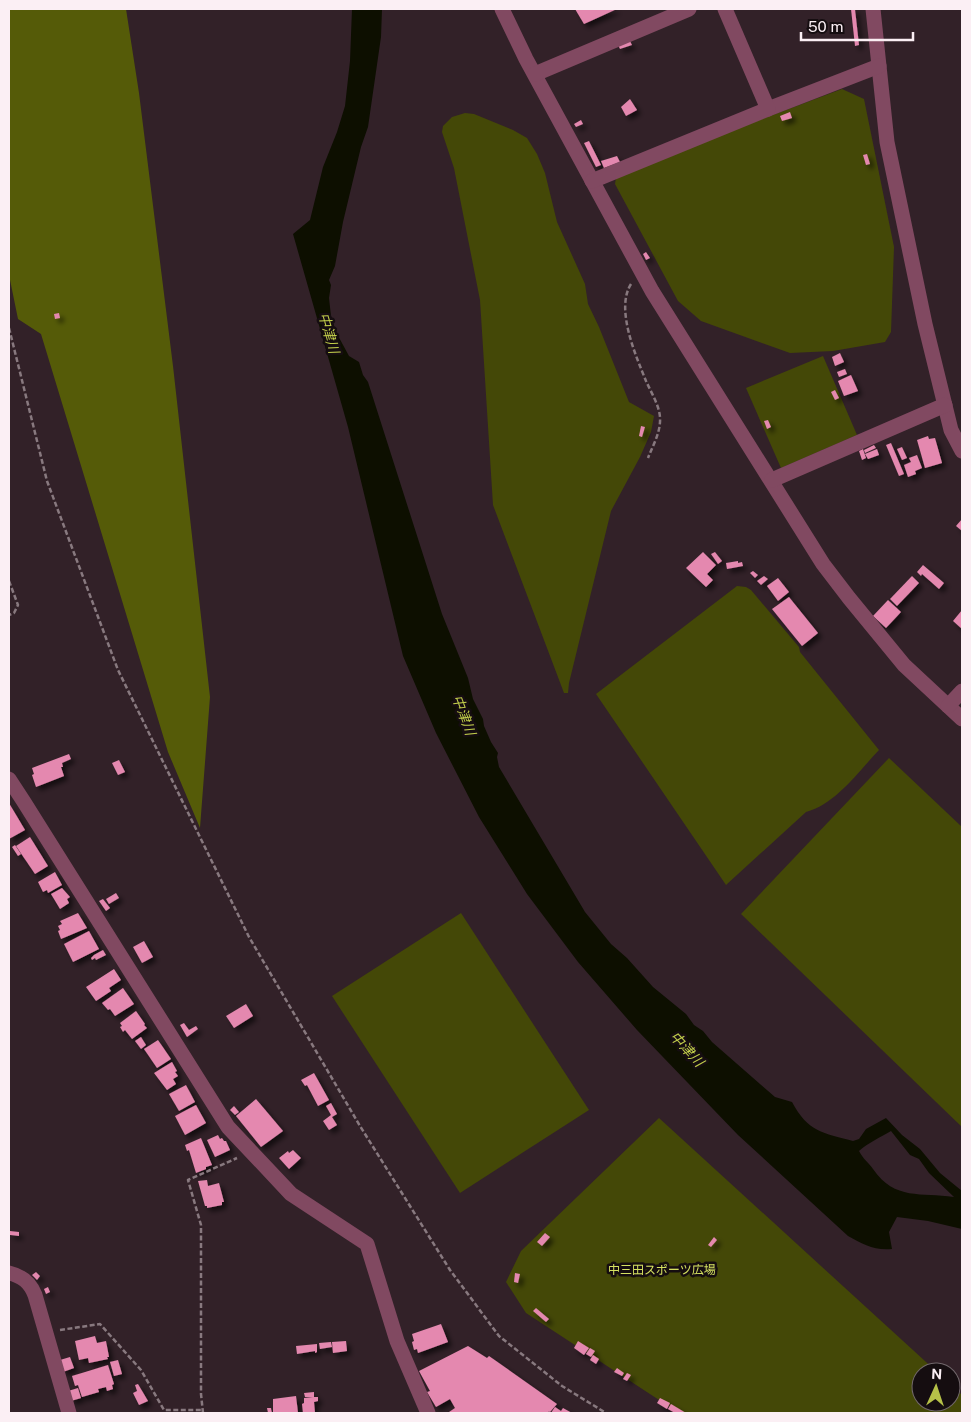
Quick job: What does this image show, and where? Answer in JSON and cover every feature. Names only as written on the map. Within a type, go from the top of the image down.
[{"type":"street","points":[[502,9],[642,273],[823,564],[848,598],[904,665],[962,719]]},
{"type":"street","points":[[535,74],[688,9]]},
{"type":"street","points":[[726,9],[768,109]]},
{"type":"street","points":[[873,9],[887,142],[925,324],[951,430],[962,451]]},
{"type":"street","points":[[592,181],[879,66]]},
{"type":"street","points":[[772,480],[945,405]]},
{"type":"street","points":[[948,706],[962,691]]},
{"type":"street","points":[[9,779],[228,1127],[291,1194],[367,1244],[397,1342],[428,1413]]},
{"type":"street","points":[[9,1272],[28,1282],[33,1289],[69,1413]]},
{"type":"path","points":[[642,273],[632,282],[624,300],[640,365],[660,416],[659,429],[648,458]]},
{"type":"path","points":[[9,328],[47,481],[118,670],[249,937],[360,1126],[444,1262],[499,1336],[562,1386],[606,1413]]},
{"type":"path","points":[[9,581],[18,605],[14,613],[9,614]]},
{"type":"path","points":[[46,1332],[100,1324],[141,1370],[164,1410],[203,1411],[201,1394],[201,1225],[188,1180],[251,1152]]},
{"type":"green space","points":[[9,9],[126,9],[139,93],[173,366],[210,697],[200,828],[168,752],[41,334],[18,319],[9,275]]},
{"type":"green space","points":[[842,89],[864,99],[894,247],[891,332],[885,342],[833,351],[790,353],[701,321],[678,301],[615,184],[616,178],[701,142]]},
{"type":"green space","points":[[465,113],[474,114],[513,130],[527,138],[537,154],[545,173],[557,222],[585,284],[588,304],[629,402],[654,416],[651,432],[640,457],[611,511],[568,693],[564,693],[493,505],[480,300],[454,168],[442,132],[443,126],[452,117]]},
{"type":"green space","points":[[823,356],[857,435],[781,468],[746,388]]},
{"type":"green space","points":[[737,586],[746,587],[751,590],[799,647],[800,652],[879,750],[837,795],[817,808],[806,812],[726,885],[596,694]]},
{"type":"green space","points":[[889,758],[962,827],[962,1127],[741,914]]},
{"type":"green space","points":[[461,913],[589,1110],[460,1193],[332,996]]},
{"type":"green space","name":"中三田スポーツ広場","points":[[659,1118],[926,1362],[911,1362],[911,1412],[961,1412],[961,1394],[962,1413],[679,1413],[526,1313],[506,1282],[521,1251]]},
{"type":"water","name":"中津川","points":[[352,9],[382,9],[381,37],[368,127],[361,147],[343,222],[335,266],[329,280],[331,285],[329,298],[331,316],[336,332],[349,356],[359,362],[363,375],[368,382],[442,614],[468,678],[473,699],[483,719],[491,742],[498,753],[499,767],[585,912],[611,944],[627,958],[653,987],[686,1014],[694,1025],[703,1031],[712,1042],[775,1097],[792,1102],[804,1120],[817,1130],[853,1141],[859,1139],[866,1129],[886,1118],[902,1135],[920,1149],[940,1173],[962,1191],[962,1229],[928,1221],[897,1217],[889,1232],[892,1249],[874,1248],[848,1236],[738,1135],[637,1030],[578,962],[527,894],[479,817],[436,733],[403,656],[348,427],[293,234],[310,220],[323,167],[345,106],[350,61]],"holes":[[[891,1131],[910,1155],[919,1159],[929,1173],[954,1197],[900,1191],[881,1179],[859,1151]]]},
{"type":"building","points":[[575,9],[617,9],[584,24]]},
{"type":"building","points":[[851,9],[855,9],[859,45],[855,46]]},
{"type":"building","points":[[630,41],[632,45],[620,49],[618,45]]},
{"type":"building","points":[[630,99],[637,110],[626,116],[621,107]]},
{"type":"building","points":[[790,112],[792,118],[782,121],[780,116]]},
{"type":"building","points":[[581,120],[583,124],[576,127],[574,124]]},
{"type":"building","points":[[589,141],[601,165],[596,167],[584,143]]},
{"type":"building","points":[[867,154],[870,164],[866,165],[863,155]]},
{"type":"building","points":[[617,156],[620,162],[604,168],[601,161]]},
{"type":"building","points":[[646,252],[650,258],[646,260],[643,254]]},
{"type":"building","points":[[59,313],[60,318],[55,319],[54,314]]},
{"type":"building","points":[[840,353],[844,362],[835,366],[832,357]]},
{"type":"building","points":[[845,369],[847,374],[839,377],[837,372]]},
{"type":"building","points":[[851,375],[858,391],[844,396],[838,381]]},
{"type":"building","points":[[835,390],[839,398],[835,400],[831,392]]},
{"type":"building","points":[[768,420],[771,427],[767,429],[764,421]]},
{"type":"building","points":[[641,426],[645,427],[642,437],[639,436]]},
{"type":"building","points":[[928,436],[929,439],[935,438],[942,463],[925,468],[917,440]]},
{"type":"building","points":[[891,443],[904,474],[899,476],[886,445]]},
{"type":"building","points":[[874,445],[876,448],[865,453],[864,450]]},
{"type":"building","points":[[902,447],[907,458],[902,460],[897,449]]},
{"type":"building","points":[[863,449],[866,458],[862,460],[859,451]]},
{"type":"building","points":[[877,449],[879,455],[868,459],[865,454]]},
{"type":"building","points":[[917,455],[922,468],[915,471],[916,474],[908,477],[904,465],[911,462],[909,458]]},
{"type":"building","points":[[962,519],[962,531],[956,526]]},
{"type":"building","points":[[703,552],[716,565],[707,574],[713,580],[706,587],[686,568]]},
{"type":"building","points":[[715,552],[722,561],[718,564],[711,554]]},
{"type":"building","points":[[738,561],[738,563],[742,562],[743,566],[727,569],[726,563]]},
{"type":"building","points":[[923,565],[944,583],[939,589],[917,572]]},
{"type":"building","points":[[753,571],[758,575],[755,578],[750,573]]},
{"type":"building","points":[[764,576],[768,579],[761,585],[757,581]]},
{"type":"building","points":[[912,576],[919,583],[897,606],[890,599]]},
{"type":"building","points":[[778,578],[789,592],[778,601],[767,586]]},
{"type":"building","points":[[789,597],[818,633],[802,646],[772,609]]},
{"type":"building","points":[[888,600],[901,612],[886,628],[873,616]]},
{"type":"building","points":[[962,610],[962,629],[953,621]]},
{"type":"building","points":[[69,754],[71,759],[62,763],[63,767],[61,767],[64,776],[36,787],[32,768]]},
{"type":"building","points":[[119,760],[125,772],[118,775],[112,763]]},
{"type":"building","points":[[9,803],[25,830],[9,839]]},
{"type":"building","points":[[30,837],[48,866],[35,874],[16,846]]},
{"type":"building","points":[[15,845],[21,854],[18,856],[12,847]]},
{"type":"building","points":[[55,872],[62,885],[48,893],[47,890],[43,892],[38,882]]},
{"type":"building","points":[[62,888],[70,897],[67,899],[69,903],[60,909],[51,894]]},
{"type":"building","points":[[116,893],[119,898],[109,904],[106,899]]},
{"type":"building","points":[[103,899],[110,908],[106,911],[99,901]]},
{"type":"building","points":[[78,913],[87,928],[61,939],[58,931],[60,930],[58,926],[62,924],[60,921]]},
{"type":"building","points":[[89,931],[99,949],[73,962],[64,944]]},
{"type":"building","points":[[144,941],[153,957],[142,963],[133,947]]},
{"type":"building","points":[[103,950],[106,955],[92,960],[91,958],[94,955]]},
{"type":"building","points":[[114,969],[121,980],[109,988],[111,991],[96,1001],[86,987]]},
{"type":"building","points":[[123,988],[134,1004],[115,1016],[102,1003]]},
{"type":"building","points":[[246,1004],[253,1016],[234,1028],[226,1016]]},
{"type":"building","points":[[136,1011],[147,1028],[132,1039],[125,1030],[123,1032],[120,1023]]},
{"type":"building","points":[[184,1023],[189,1030],[196,1026],[198,1029],[187,1037],[180,1025]]},
{"type":"building","points":[[141,1037],[146,1045],[141,1049],[135,1041]]},
{"type":"building","points":[[158,1040],[171,1059],[157,1068],[144,1049]]},
{"type":"building","points":[[172,1062],[178,1076],[173,1079],[176,1084],[167,1090],[154,1073]]},
{"type":"building","points":[[314,1073],[329,1100],[318,1106],[307,1085],[305,1086],[301,1080]]},
{"type":"building","points":[[186,1085],[195,1102],[179,1111],[169,1094]]},
{"type":"building","points":[[256,1099],[283,1131],[261,1147],[236,1116]]},
{"type":"building","points":[[331,1103],[337,1114],[332,1117],[337,1125],[329,1130],[323,1121],[331,1115],[326,1106]]},
{"type":"building","points":[[196,1105],[206,1123],[185,1135],[175,1116]]},
{"type":"building","points":[[234,1106],[239,1112],[235,1115],[230,1110]]},
{"type":"building","points":[[218,1135],[220,1139],[222,1138],[226,1141],[230,1150],[215,1157],[207,1140]]},
{"type":"building","points":[[201,1138],[212,1165],[196,1173],[189,1150],[187,1151],[185,1145]]},
{"type":"building","points":[[293,1150],[301,1158],[289,1169],[279,1158],[288,1151],[289,1153]]},
{"type":"building","points":[[207,1180],[208,1186],[219,1183],[224,1202],[222,1202],[222,1205],[207,1208],[205,1206],[198,1181]]},
{"type":"building","points":[[10,1231],[19,1232],[19,1236],[10,1235]]},
{"type":"building","points":[[545,1233],[550,1237],[542,1246],[537,1242]]},
{"type":"building","points":[[714,1237],[717,1240],[711,1247],[708,1245]]},
{"type":"building","points":[[36,1272],[40,1276],[37,1280],[32,1275]]},
{"type":"building","points":[[515,1273],[520,1274],[518,1283],[514,1282]]},
{"type":"building","points":[[48,1287],[50,1292],[46,1294],[44,1289]]},
{"type":"building","points":[[536,1308],[549,1319],[546,1322],[533,1311]]},
{"type":"building","points":[[441,1324],[448,1342],[418,1353],[417,1349],[414,1350],[412,1334]]},
{"type":"building","points":[[95,1336],[97,1343],[106,1341],[108,1359],[89,1363],[88,1358],[79,1360],[75,1341]]},
{"type":"building","points":[[346,1341],[347,1351],[333,1353],[332,1342]]},
{"type":"building","points":[[578,1341],[589,1348],[584,1355],[574,1348]]},
{"type":"building","points":[[331,1342],[332,1347],[320,1349],[319,1343]]},
{"type":"building","points":[[317,1344],[317,1352],[315,1353],[315,1351],[297,1354],[296,1346]]},
{"type":"building","points":[[468,1346],[487,1358],[489,1356],[557,1404],[550,1412],[548,1411],[550,1413],[450,1413],[455,1408],[450,1399],[436,1407],[427,1392],[430,1391],[419,1371]]},
{"type":"building","points":[[590,1348],[595,1351],[591,1357],[586,1354]]},
{"type":"building","points":[[593,1355],[599,1359],[596,1364],[590,1360]]},
{"type":"building","points":[[70,1357],[74,1368],[63,1372],[60,1360]]},
{"type":"building","points":[[118,1360],[122,1374],[114,1376],[110,1362]]},
{"type":"building","points":[[108,1365],[114,1384],[112,1385],[113,1389],[107,1391],[106,1387],[98,1389],[99,1392],[82,1397],[78,1385],[75,1386],[72,1376]]},
{"type":"building","points":[[617,1368],[624,1373],[622,1376],[614,1372]]},
{"type":"building","points":[[627,1373],[631,1375],[627,1381],[623,1379]]},
{"type":"building","points":[[138,1384],[148,1401],[139,1405],[133,1393],[137,1391],[135,1385]]},
{"type":"building","points":[[78,1388],[81,1398],[71,1401],[68,1391]]},
{"type":"building","points":[[314,1392],[314,1397],[318,1397],[318,1401],[314,1402],[315,1413],[303,1413],[302,1404],[304,1403],[304,1398],[313,1397],[305,1397],[304,1393]]},
{"type":"building","points":[[296,1396],[298,1413],[273,1413],[273,1399]]},
{"type":"building","points":[[660,1398],[670,1403],[667,1409],[657,1403]]},
{"type":"building","points":[[671,1404],[686,1413],[675,1413],[668,1409]]},
{"type":"building","points":[[555,1407],[561,1411],[563,1408],[572,1413],[551,1413]]},
{"type":"building","points":[[267,1408],[271,1408],[272,1413],[268,1413]]}]
